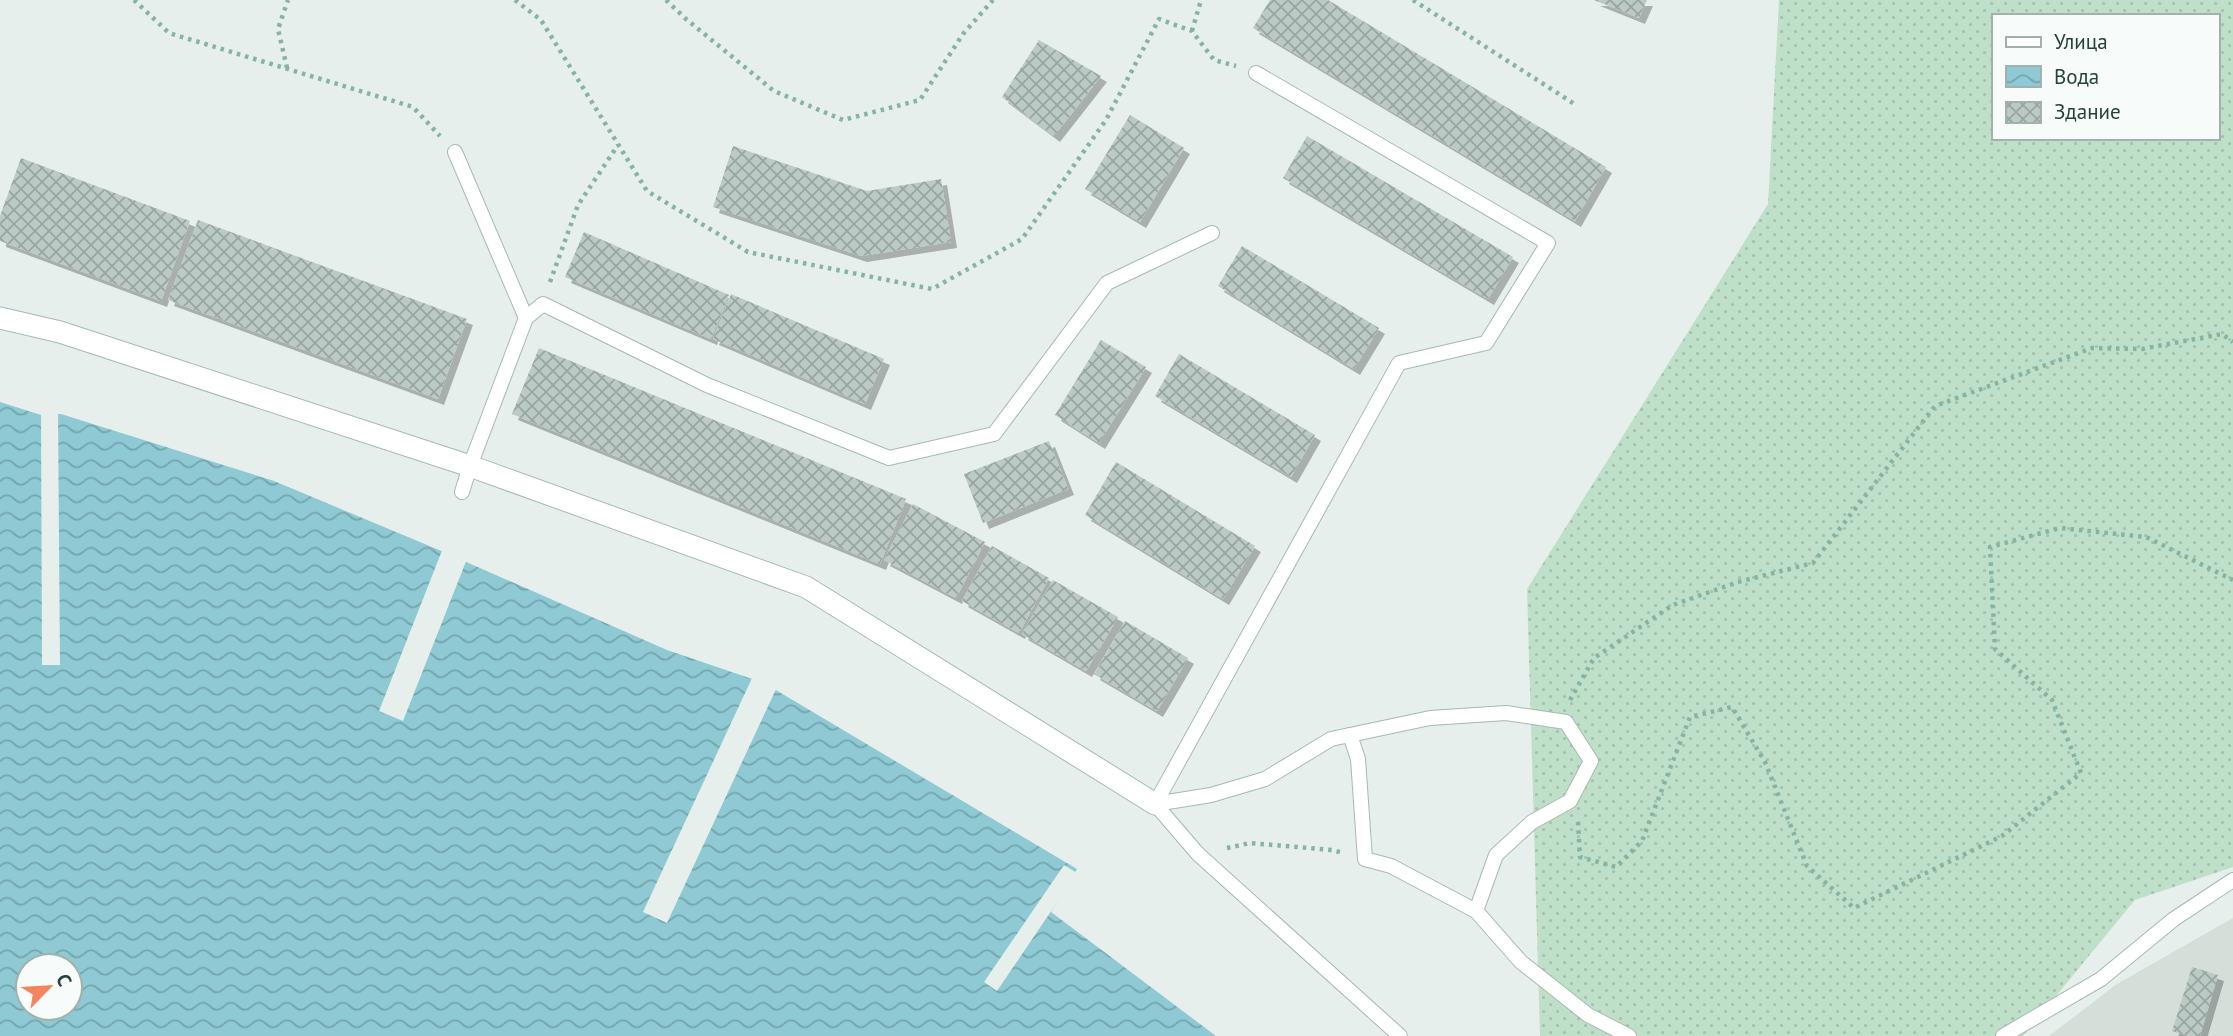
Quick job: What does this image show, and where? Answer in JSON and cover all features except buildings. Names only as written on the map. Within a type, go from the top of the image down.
[{"type":"street","points":[[0,318],[60,332],[470,466],[806,587],[1155,804]]},
{"type":"lane","points":[[1155,804],[1399,363],[1486,343],[1548,243],[1256,73]]},
{"type":"lane","points":[[455,152],[526,318]]},
{"type":"lane","points":[[462,492],[526,318],[543,304],[707,385],[889,458],[994,434],[1108,283],[1212,233]]},
{"type":"lane","points":[[1155,804],[1211,795],[1265,779],[1331,739],[1430,718],[1506,713],[1566,722],[1591,761],[1570,801],[1532,822],[1496,855],[1476,911]]},
{"type":"lane","points":[[1350,735],[1358,759],[1365,859],[1391,866],[1476,911],[1521,962],[1588,1015],[1629,1036]]},
{"type":"lane","points":[[1155,804],[1198,854],[1400,1036]]},
{"type":"lane","points":[[2003,1036],[2101,979],[2174,919],[2233,880]]},
{"type":"path","points":[[134,0],[169,33],[413,107],[455,152]]},
{"type":"path","points":[[288,69],[278,29],[289,0]]},
{"type":"path","points":[[515,0],[541,20],[647,191],[748,253],[932,289],[1022,239],[1106,120],[1159,19],[1192,31],[1214,60],[1256,73]]},
{"type":"path","points":[[666,0],[774,91],[843,120],[920,100],[963,33],[993,0]]},
{"type":"path","points":[[1192,31],[1201,0]]},
{"type":"path","points":[[1413,0],[1576,105]]},
{"type":"path","points":[[543,304],[578,205],[618,145]]},
{"type":"path","points":[[1566,722],[1570,698],[1594,659],[1673,605],[1738,582],[1813,563],[1936,406],[2092,348],[2142,349],[2222,334],[2233,342]]},
{"type":"path","points":[[1570,801],[1578,808],[1580,857],[1616,867],[1642,841],[1690,718],[1732,707],[1765,762],[1807,866],[1854,908],[2002,836],[2081,773],[2052,700],[1994,649],[1990,547],[2060,528],[2146,537],[2233,580]]},
{"type":"path","points":[[1198,854],[1250,843],[1332,850],[1365,859]]},
{"type":"shaded area","points":[[2233,918],[2233,1036],[2049,1036],[2117,984]]},
{"type":"green space","points":[[1779,0],[2233,0],[2233,867],[2135,900],[2023,1036],[1540,1036],[1527,589],[1768,204]]},
{"type":"water","points":[[0,402],[41,415],[61,414],[274,481],[667,650],[764,683],[1077,869],[1051,912],[1216,1036],[0,1036]]},
{"type":"pier","points":[[58,411],[60,665],[42,665],[41,412]]},
{"type":"pier","points":[[443,548],[467,559],[403,721],[379,711]]},
{"type":"pier","points":[[753,676],[777,687],[667,923],[643,912]]},
{"type":"pier","points":[[1064,865],[1077,873],[997,991],[984,982]]}]
